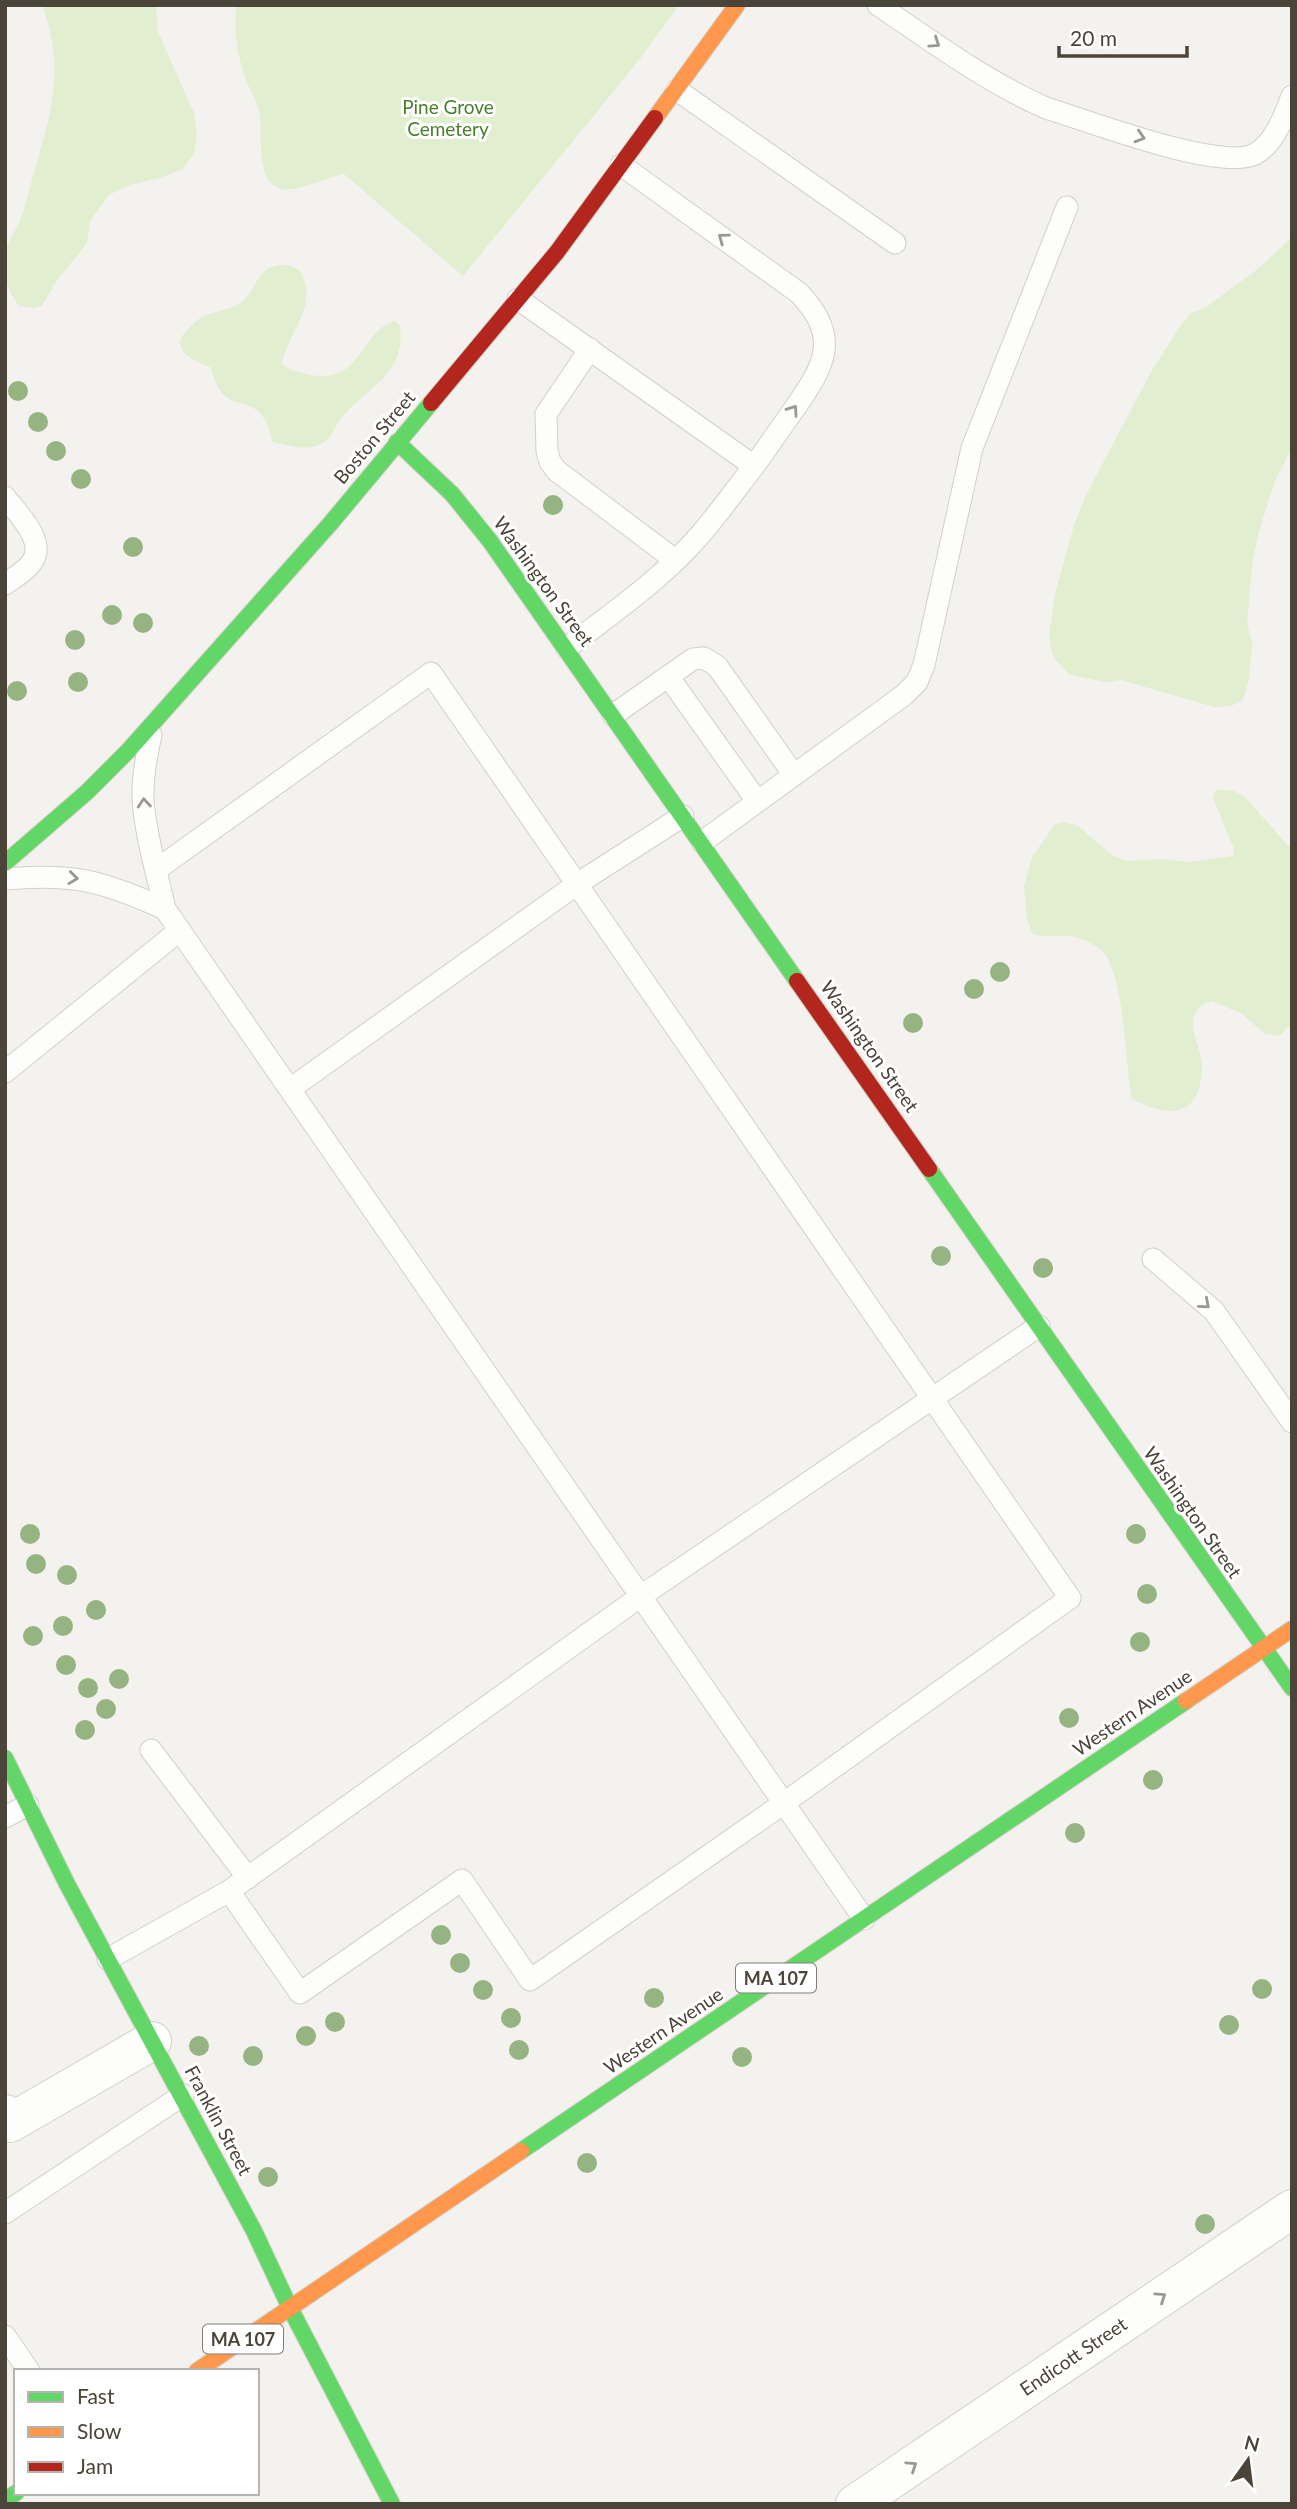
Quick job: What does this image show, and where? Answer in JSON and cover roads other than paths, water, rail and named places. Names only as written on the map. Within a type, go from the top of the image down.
[{"type":"main road","name":"Boston Street","points":[[5,863],[87,792],[154,724],[330,524],[557,252],[737,5]]},
{"type":"main road","name":"Washington Street","points":[[397,442],[465,508],[567,648],[1292,1688]]},
{"type":"main road","name":"Western Avenue","points":[[200,2369],[1292,1629]]},
{"type":"main road","name":"Franklin Street","points":[[5,1758],[108,1959],[254,2231],[290,2308],[392,2504]]},
{"type":"street","points":[[5,2114],[10,2123],[152,2042]]},
{"type":"street","name":"Endicott Street","points":[[855,2504],[1292,2209]]},
{"type":"lane","points":[[878,5],[980,74],[1023,98],[1046,108],[1199,154],[1234,159],[1255,154],[1277,129],[1292,96]]},
{"type":"lane","points":[[677,89],[895,243]]},
{"type":"lane","points":[[567,648],[639,592],[700,536],[754,466],[814,380],[823,361],[825,342],[820,322],[812,306],[799,293],[621,165]]},
{"type":"lane","points":[[702,842],[904,695],[922,673],[972,448],[1067,207]]},
{"type":"lane","points":[[518,299],[754,466]]},
{"type":"lane","points":[[590,349],[546,414],[550,462],[557,471],[675,560]]},
{"type":"lane","points":[[5,497],[31,533],[36,547],[33,561],[5,584]]},
{"type":"lane","points":[[613,715],[668,676],[697,658],[704,657],[715,663],[794,775]]},
{"type":"lane","points":[[156,870],[431,673],[1070,1598],[784,1803],[530,1980],[462,1880],[300,1993],[229,1891]]},
{"type":"lane","points":[[668,676],[757,802]]},
{"type":"lane","points":[[154,724],[145,760],[143,801],[165,909],[864,1919]]},
{"type":"lane","points":[[290,1089],[577,884],[684,816]]},
{"type":"lane","points":[[5,879],[43,876],[85,880],[107,885],[165,909]]},
{"type":"lane","points":[[5,1072],[180,930]]},
{"type":"lane","points":[[1153,1259],[1214,1311],[1292,1422]]},
{"type":"lane","points":[[108,1959],[229,1891],[641,1596],[1039,1326]]},
{"type":"lane","points":[[151,1750],[248,1878]]},
{"type":"lane","points":[[5,1817],[28,1805]]},
{"type":"lane","points":[[5,2213],[183,2095]]},
{"type":"lane","points":[[5,2336],[28,2369]]},
{"type":"park label","name":"Pine Grove Cemetery","points":[[448,117]]}]
